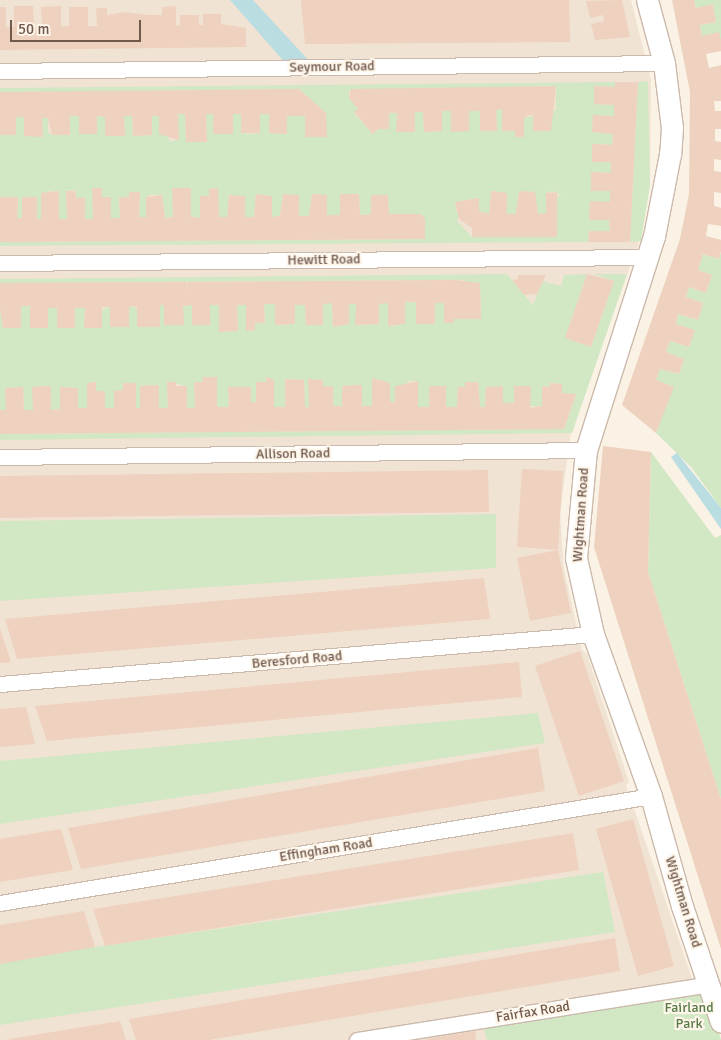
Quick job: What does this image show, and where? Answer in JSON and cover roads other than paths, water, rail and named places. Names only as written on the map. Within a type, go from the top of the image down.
[{"type":"main road","name":"Wightman Road","points":[[646,0],[664,63],[672,128],[670,154],[647,257],[586,450],[576,558],[593,634],[651,796],[682,906],[721,1022]]},
{"type":"street","name":"Seymour Road","points":[[0,71],[664,63]]},
{"type":"street","name":"Hewitt Road","points":[[0,263],[647,257]]},
{"type":"street","name":"Allison Road","points":[[0,457],[586,450]]},
{"type":"street","name":"Beresford Road","points":[[0,684],[593,634]]},
{"type":"street","name":"Effingham Road","points":[[0,903],[651,796]]},
{"type":"street","name":"Fairfax Road","points":[[357,1040],[709,984]]},
{"type":"water","points":[[230,0],[253,0],[312,64],[287,65]]},
{"type":"water","points":[[677,453],[721,508],[721,529],[671,457]]},
{"type":"park label","name":"Fairland Park","points":[[689,1016]]}]
